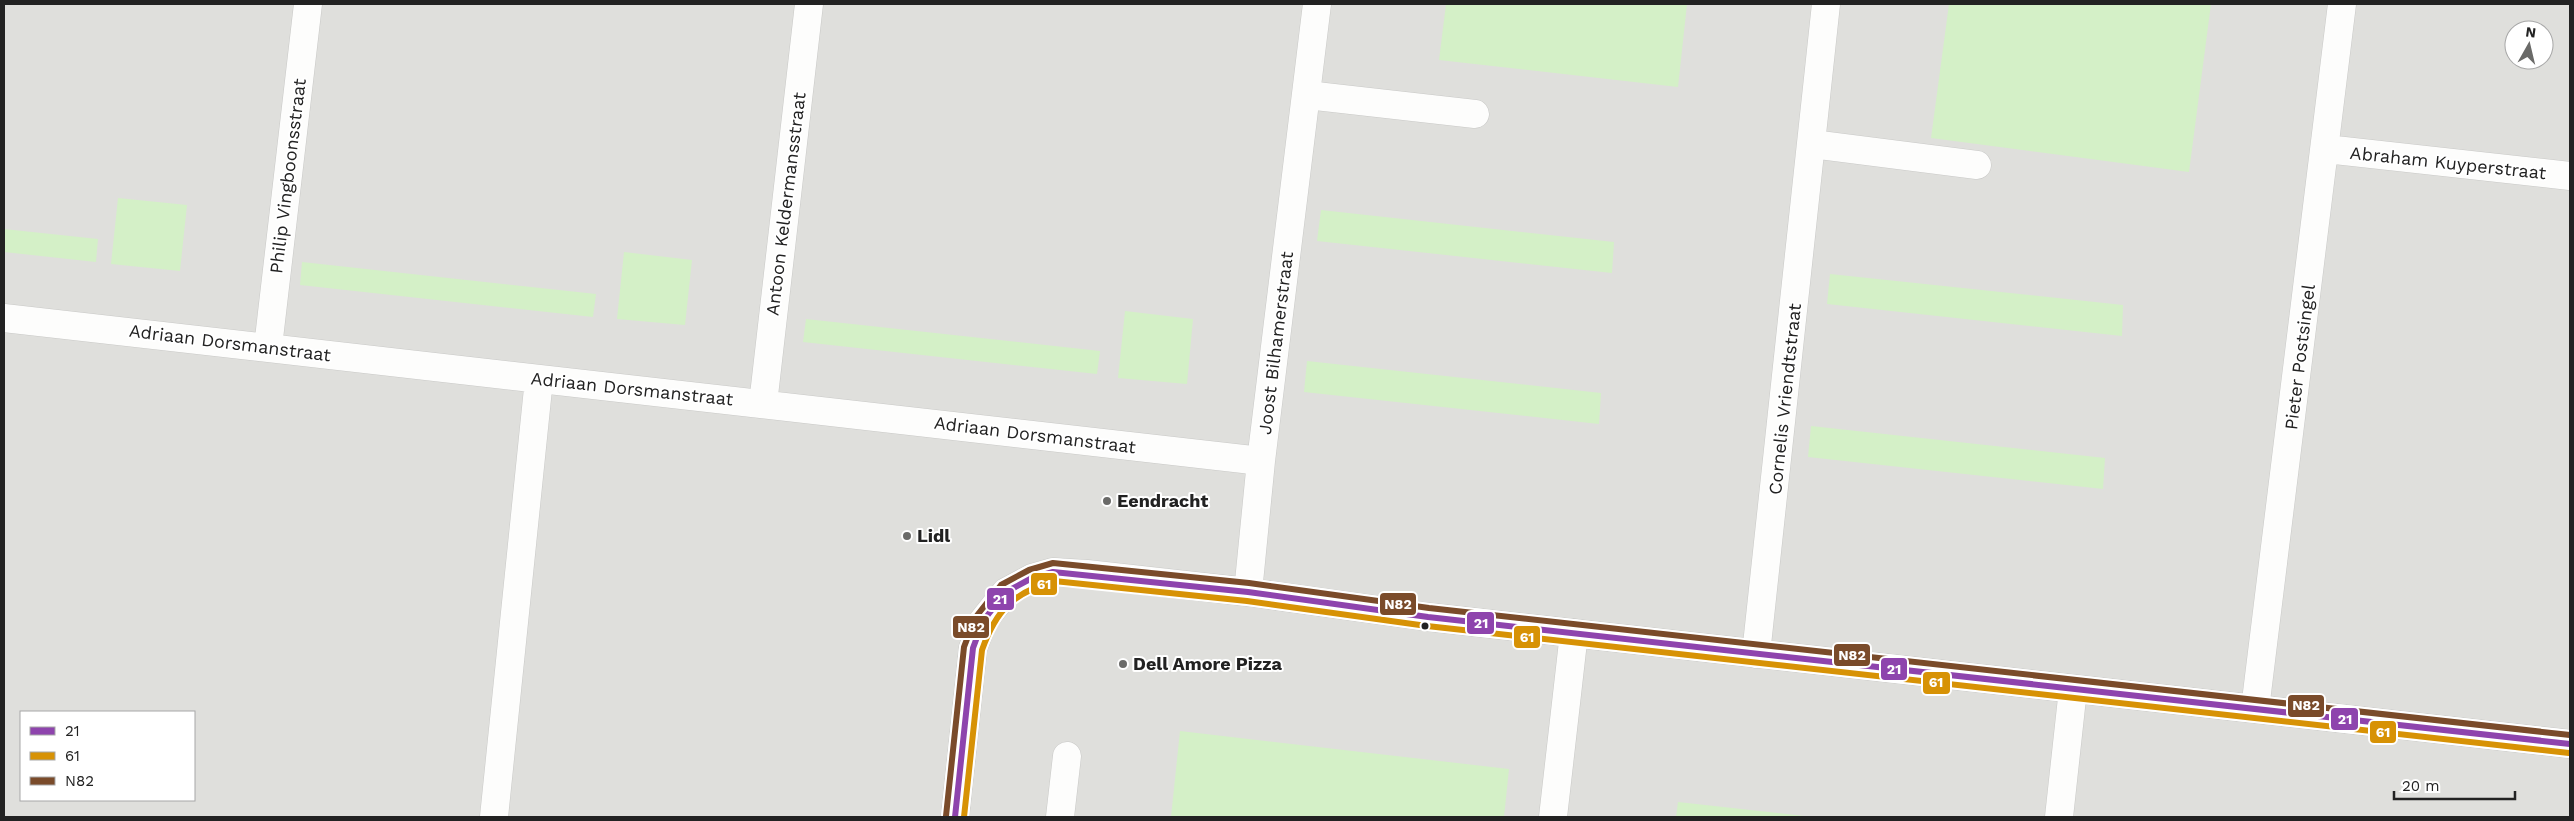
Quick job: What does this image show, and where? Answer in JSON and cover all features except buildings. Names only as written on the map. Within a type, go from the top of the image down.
[{"type":"street","name":"Philip Vingboonsstraat","points":[[268,348],[308,4]]},
{"type":"street","name":"Antoon Keldermansstraat","points":[[763,404],[809,4]]},
{"type":"street","name":"Joost Bilhamerstraat","points":[[1248,592],[1261,461],[1317,4]]},
{"type":"street","name":"Cornelis Vriendtstraat","points":[[1756,654],[1826,4]]},
{"type":"street","name":"Pieter Postsingel","points":[[2255,710],[2326,149],[2342,4]]},
{"type":"street","points":[[1307,95],[1475,114]]},
{"type":"street","points":[[1812,144],[1977,165]]},
{"type":"street","name":"Abraham Kuyperstraat","points":[[2326,149],[2570,176]]},
{"type":"street","name":"Adriaan Dorsmanstraat","points":[[4,318],[1261,461]]},
{"type":"street","points":[[494,817],[540,379]]},
{"type":"street","points":[[954,817],[973,648],[983,622],[993,606],[1006,592],[1032,578],[1053,572],[1248,592],[1428,617],[2570,744]]},
{"type":"street","points":[[1554,817],[1574,633]]},
{"type":"street","points":[[2059,817],[2073,689]]},
{"type":"street","points":[[1060,817],[1067,756]]},
{"type":"shaded area","points":[[4,4],[2570,4],[2570,817],[4,817]]},
{"type":"green space","points":[[1446,4],[1687,4],[1678,87],[1439,60]]},
{"type":"green space","points":[[1949,4],[2211,4],[2189,172],[1931,138]]},
{"type":"green space","points":[[118,198],[187,205],[180,271],[111,264]]},
{"type":"green space","points":[[1321,210],[1614,242],[1612,273],[1317,241]]},
{"type":"green space","points":[[4,229],[98,239],[96,262],[4,252]]},
{"type":"green space","points":[[624,252],[692,260],[685,325],[617,319]]},
{"type":"green space","points":[[302,262],[596,294],[593,317],[300,285]]},
{"type":"green space","points":[[1830,274],[2123,305],[2122,336],[1827,304]]},
{"type":"green space","points":[[1125,311],[1193,319],[1187,384],[1118,378]]},
{"type":"green space","points":[[806,319],[1100,351],[1097,374],[803,342]]},
{"type":"green space","points":[[1307,361],[1601,393],[1599,424],[1304,392]]},
{"type":"green space","points":[[1811,426],[2105,458],[2103,489],[1808,457]]},
{"type":"green space","points":[[1180,731],[1509,769],[1504,817],[1171,817]]},
{"type":"green space","points":[[1678,802],[1813,817],[1676,817]]},
{"type":"transit line","name":"N82","points":[[946,816],[964,647],[975,618],[1001,585],[1029,570],[1053,563],[1249,583],[1429,608],[2570,735]]},
{"type":"transit line","name":"21","points":[[955,817],[973,648],[983,621],[1006,592],[1032,578],[1053,572],[1248,592],[1428,617],[2570,744]]},
{"type":"transit line","name":"61","points":[[964,817],[982,650],[987,636],[993,624],[1008,605],[1027,591],[1054,581],[1247,601],[1427,626],[2569,753]]},
{"type":"place","name":"Eendracht","points":[[1107,501]]},
{"type":"place","name":"Lidl","points":[[907,536]]},
{"type":"place","name":"Dell Amore Pizza","points":[[1123,664]]}]
